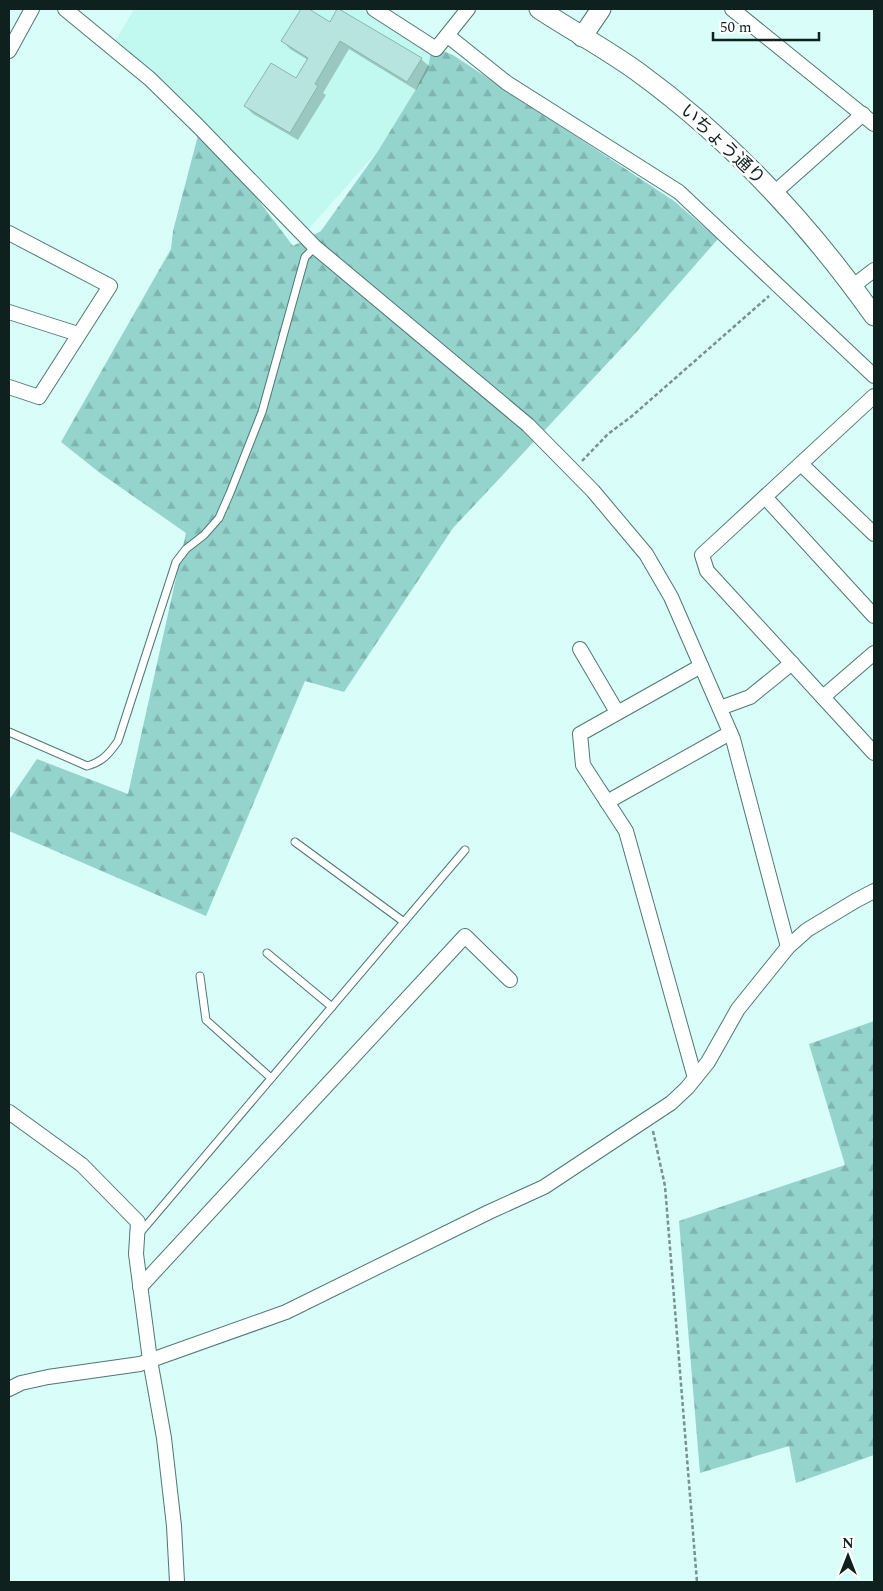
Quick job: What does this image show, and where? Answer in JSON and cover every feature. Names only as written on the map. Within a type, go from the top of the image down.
[{"type":"street","points":[[9,51],[32,9]]},
{"type":"street","points":[[65,9],[164,93],[315,247],[528,425],[593,491],[646,554],[671,597],[730,733],[788,947]]},
{"type":"street","points":[[374,9],[436,49],[468,9]]},
{"type":"street","name":"いちょう通り","points":[[538,9],[637,71],[732,149],[774,192],[853,286],[874,316]]},
{"type":"street","points":[[582,36],[601,9]]},
{"type":"street","points":[[732,9],[874,124]]},
{"type":"street","points":[[448,36],[507,83],[679,192],[874,376]]},
{"type":"street","points":[[774,192],[863,114]]},
{"type":"street","points":[[9,233],[110,286],[39,397],[9,387]]},
{"type":"street","points":[[853,286],[874,270]]},
{"type":"street","points":[[9,312],[78,334]]},
{"type":"street","points":[[874,396],[702,554],[708,571],[874,753]]},
{"type":"street","points":[[801,464],[874,534]]},
{"type":"street","points":[[765,497],[874,616]]},
{"type":"street","points":[[580,649],[617,712]]},
{"type":"street","points":[[823,697],[874,653]]},
{"type":"street","points":[[720,708],[750,697],[792,663]]},
{"type":"street","points":[[695,1078],[626,831],[583,766],[580,734],[701,666]]},
{"type":"street","points":[[607,802],[730,733]]},
{"type":"street","points":[[9,1389],[21,1383],[48,1377],[140,1364],[286,1312],[544,1187],[671,1103],[708,1062],[738,1008],[788,947],[807,930],[874,891]]},
{"type":"street","points":[[140,1287],[465,936],[510,980]]},
{"type":"street","points":[[9,1112],[82,1165],[138,1222],[136,1254],[150,1360],[164,1438],[174,1526],[177,1582]]},
{"type":"lane","points":[[9,732],[87,766],[98,763],[108,756],[118,741],[176,562],[186,549],[204,535],[219,518],[262,412],[305,257],[315,247]]},
{"type":"lane","points":[[295,842],[404,922]]},
{"type":"lane","points":[[137,1236],[465,850]]},
{"type":"lane","points":[[267,953],[332,1007]]},
{"type":"lane","points":[[200,976],[206,1020],[271,1078]]},
{"type":"path","points":[[573,470],[608,434],[632,416],[780,286]]},
{"type":"path","points":[[650,1117],[665,1186],[697,1582]]},
{"type":"shaded area","points":[[134,9],[361,9],[431,50],[429,63],[416,89],[378,151],[305,233],[113,45]]},
{"type":"green space","points":[[431,50],[443,51],[453,55],[674,201],[718,239],[631,338],[453,528],[344,692],[305,681],[206,916],[9,831],[9,800],[37,759],[128,794],[186,533],[100,473],[61,442],[171,249],[173,231],[201,124],[293,246],[321,231],[378,151],[416,89],[429,63]]},
{"type":"green space","points":[[874,1021],[874,1455],[796,1483],[789,1446],[700,1473],[679,1221],[845,1165],[809,1044]]},
{"type":"building","points":[[301,9],[309,9],[330,22],[337,9],[339,9],[422,58],[407,82],[340,41],[315,84],[318,86],[290,133],[244,106],[271,63],[296,78],[308,58],[281,41]]}]
